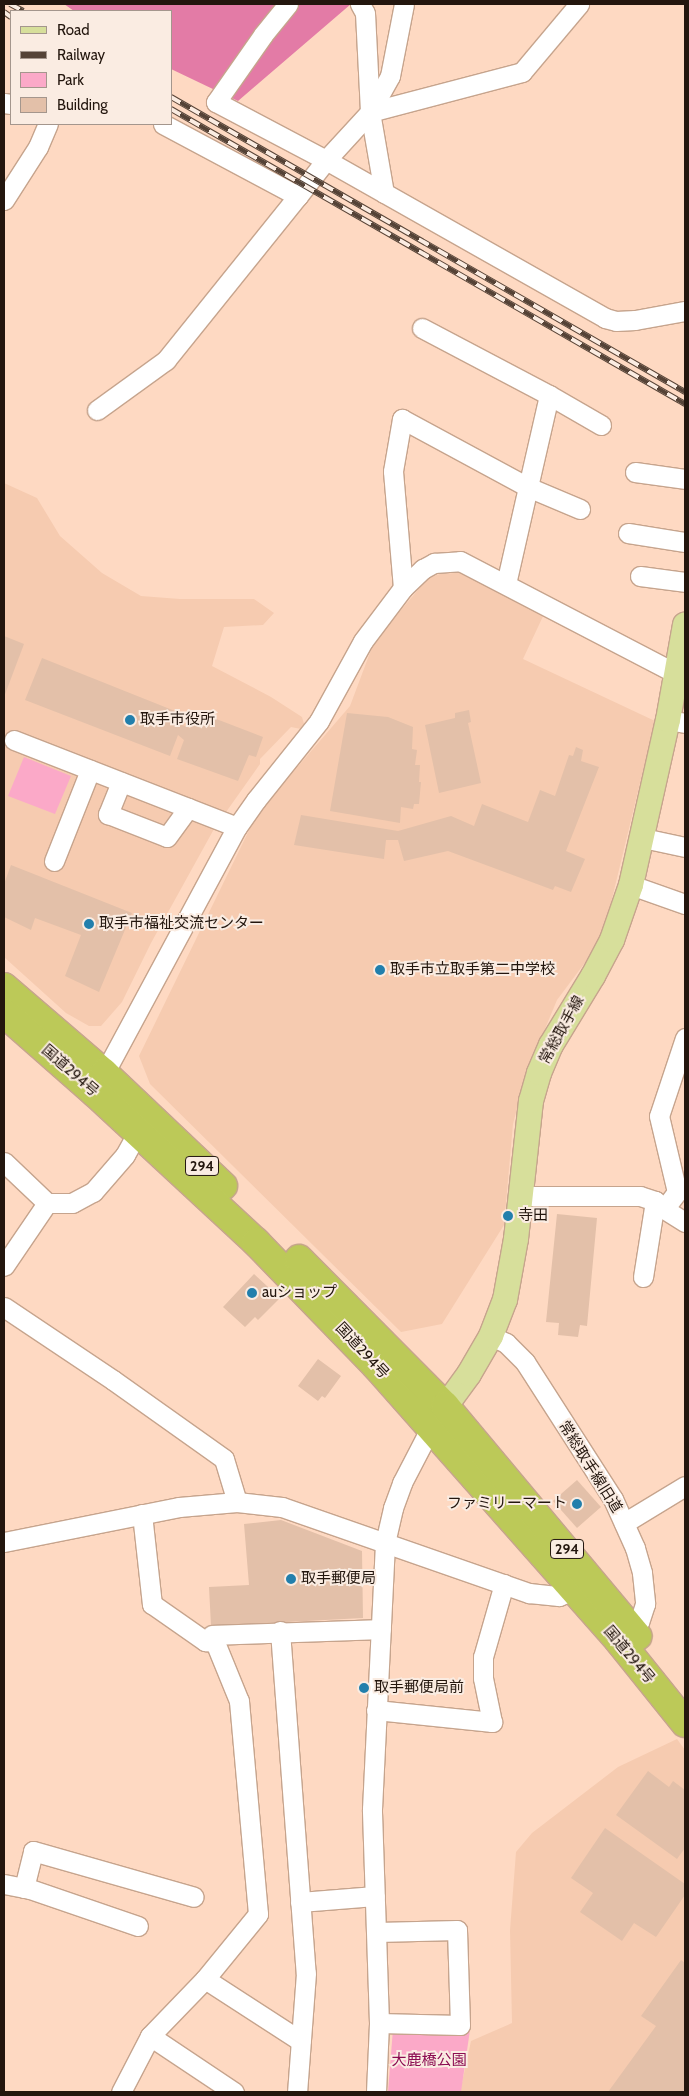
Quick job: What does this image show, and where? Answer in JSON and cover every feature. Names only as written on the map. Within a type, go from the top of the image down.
[{"type":"highway","name":"国道294号","points":[[4,987],[99,1083],[138,1132],[256,1242],[377,1367],[438,1417],[573,1590],[627,1638],[685,1695]]},
{"type":"highway","name":"国道294号","points":[[4,1013],[99,1083],[247,1208],[438,1417],[627,1638],[685,1723]]},
{"type":"main road","name":"常総取手線","points":[[438,1417],[469,1374],[491,1336],[505,1300],[512,1269],[522,1196],[531,1101],[539,1073],[551,1045],[612,940],[631,886],[677,722],[677,674],[685,625]]},
{"type":"street","points":[[288,4],[263,35],[216,102],[326,160],[605,318],[616,321],[636,320],[685,311]]},
{"type":"street","points":[[360,4],[365,13],[370,112],[384,193]]},
{"type":"street","points":[[97,410],[166,360],[326,160],[370,112],[390,76],[404,4]]},
{"type":"street","points":[[370,112],[522,72],[579,4]]},
{"type":"street","points":[[4,200],[38,147],[48,125]]},
{"type":"street","points":[[165,125],[298,196]]},
{"type":"street","points":[[422,328],[549,395],[601,425]]},
{"type":"street","points":[[506,584],[549,395]]},
{"type":"street","points":[[403,588],[393,471],[402,419],[528,487],[580,510]]},
{"type":"street","points":[[635,472],[685,479]]},
{"type":"street","points":[[628,533],[685,542]]},
{"type":"street","points":[[99,1083],[237,828],[256,800],[319,721],[363,641],[403,588],[423,569],[448,560],[460,561],[677,674]]},
{"type":"street","points":[[640,576],[685,582]]},
{"type":"street","points":[[14,740],[237,828]]},
{"type":"street","points":[[54,861],[90,770]]},
{"type":"street","points":[[121,782],[108,814],[167,837],[188,808]]},
{"type":"street","points":[[643,838],[685,847]]},
{"type":"street","points":[[631,886],[685,904]]},
{"type":"street","points":[[643,1277],[659,1205],[677,1192],[659,1116],[685,1038]]},
{"type":"street","points":[[4,1162],[47,1203],[72,1203],[93,1192],[125,1155],[138,1132]]},
{"type":"street","points":[[522,1196],[640,1196],[659,1205],[685,1222]]},
{"type":"street","points":[[4,1266],[47,1203]]},
{"type":"street","points":[[4,1307],[113,1380],[224,1459],[237,1502]]},
{"type":"street","name":"常総取手線旧道","points":[[491,1336],[506,1343],[518,1353],[613,1499],[624,1523],[635,1548],[645,1595],[640,1622],[627,1638]]},
{"type":"street","points":[[376,2092],[379,2023],[372,1810],[385,1543],[393,1508],[402,1483],[438,1417]]},
{"type":"street","points":[[624,1523],[685,1486]]},
{"type":"street","points":[[4,1542],[179,1507],[237,1502],[282,1507],[543,1596],[559,1596],[573,1590]]},
{"type":"street","points":[[142,1514],[152,1604],[205,1641],[215,1642]]},
{"type":"street","points":[[376,1710],[492,1722],[483,1678],[483,1657],[504,1584]]},
{"type":"street","points":[[121,2092],[150,2036],[205,1979],[258,1914],[239,1701],[212,1635],[280,1631],[380,1629]]},
{"type":"street","points":[[280,1631],[306,1973],[297,2092]]},
{"type":"street","points":[[24,1888],[33,1851],[194,1897]]},
{"type":"street","points":[[4,1884],[24,1888],[138,1926]]},
{"type":"street","points":[[300,1902],[375,1896]]},
{"type":"street","points":[[377,1932],[457,1930],[460,2025],[379,2023]]},
{"type":"street","points":[[205,1979],[300,2041]]},
{"type":"street","points":[[150,2036],[234,2092]]},
{"type":"shaded area","points":[[64,4],[351,4],[238,101],[172,69],[172,10],[73,10]]},
{"type":"shaded area","points":[[4,483],[37,498],[60,536],[102,573],[141,596],[180,599],[254,599],[274,613],[263,625],[224,627],[212,666],[271,697],[302,717],[305,727],[301,729],[291,727],[260,759],[260,764],[214,829],[151,943],[122,1002],[101,1026],[89,1026],[66,1013],[4,957]]},
{"type":"shaded area","name":"取手市立取手第二中学校","points":[[469,572],[545,612],[523,659],[655,721],[602,940],[557,1000],[525,1077],[513,1124],[504,1225],[442,1324],[401,1332],[150,1084],[139,1056],[257,814],[350,706],[374,642],[428,578],[440,574]]},
{"type":"shaded area","points":[[677,1739],[685,1750],[685,2092],[460,2092],[471,2041],[512,2023],[510,1930],[516,1852],[532,1833],[618,1767]]},
{"type":"green space","points":[[24,757],[71,776],[55,814],[8,796]]},
{"type":"green space","name":"大鹿橋公園","points":[[393,2029],[470,2030],[461,2092],[388,2092]]},
{"type":"building","points":[[4,636],[24,644],[4,697]]},
{"type":"building","name":"取手市役所","points":[[42,658],[185,715],[182,725],[190,728],[198,712],[263,737],[256,757],[249,755],[238,781],[177,759],[184,740],[178,735],[170,756],[25,700]]},
{"type":"building","points":[[469,710],[471,722],[468,723],[481,783],[439,793],[425,725],[455,718],[455,713]]},
{"type":"building","points":[[347,713],[388,717],[413,727],[412,749],[417,750],[415,765],[420,765],[419,804],[414,804],[413,809],[401,807],[400,823],[330,811]]},
{"type":"building","points":[[576,747],[583,750],[581,761],[599,767],[566,851],[585,859],[571,892],[555,886],[553,890],[448,851],[404,861],[398,840],[386,840],[384,859],[294,845],[301,815],[398,831],[451,816],[474,826],[482,804],[528,822],[540,790],[555,796],[569,755],[573,756]]},
{"type":"building","name":"取手市福祉交流センター","points":[[11,865],[132,913],[99,992],[65,976],[81,935],[35,918],[31,930],[4,917],[4,884]]},
{"type":"building","points":[[557,1214],[597,1218],[587,1326],[580,1325],[578,1337],[558,1335],[559,1323],[546,1322]]},
{"type":"building","points":[[254,1274],[280,1298],[258,1320],[255,1317],[245,1327],[223,1307]]},
{"type":"building","points":[[318,1359],[341,1376],[325,1398],[322,1396],[318,1401],[298,1386]]},
{"type":"building","name":"ファミリーマート","points":[[577,1480],[601,1507],[577,1528],[553,1501]]},
{"type":"building","points":[[281,1520],[362,1551],[363,1618],[211,1626],[209,1587],[249,1585],[244,1524]]},
{"type":"building","points":[[648,1771],[669,1787],[673,1781],[685,1790],[685,1848],[677,1859],[616,1815]]},
{"type":"building","points":[[605,1828],[685,1884],[685,1895],[656,1937],[634,1923],[622,1941],[580,1912],[593,1893],[571,1878]]},
{"type":"building","points":[[681,1960],[685,1963],[685,2092],[608,2092],[656,2026],[641,2016]]},
{"type":"railway","points":[[10,4],[21,10]]},
{"type":"railway","points":[[4,12],[10,16]]},
{"type":"railway","points":[[172,98],[685,392]]},
{"type":"railway","points":[[172,110],[685,404]]},
{"type":"place","name":"取手市役所","points":[[130,720]]},
{"type":"place","name":"取手市福祉交流センター","points":[[89,924]]},
{"type":"place","name":"取手市立取手第二中学校","points":[[380,970]]},
{"type":"place","name":"寺田","points":[[508,1216]]},
{"type":"place","name":"auショップ","points":[[252,1293]]},
{"type":"place","name":"ファミリーマート","points":[[577,1504]]},
{"type":"place","name":"取手郵便局","points":[[291,1579]]},
{"type":"place","name":"取手郵便局前","points":[[364,1688]]}]
